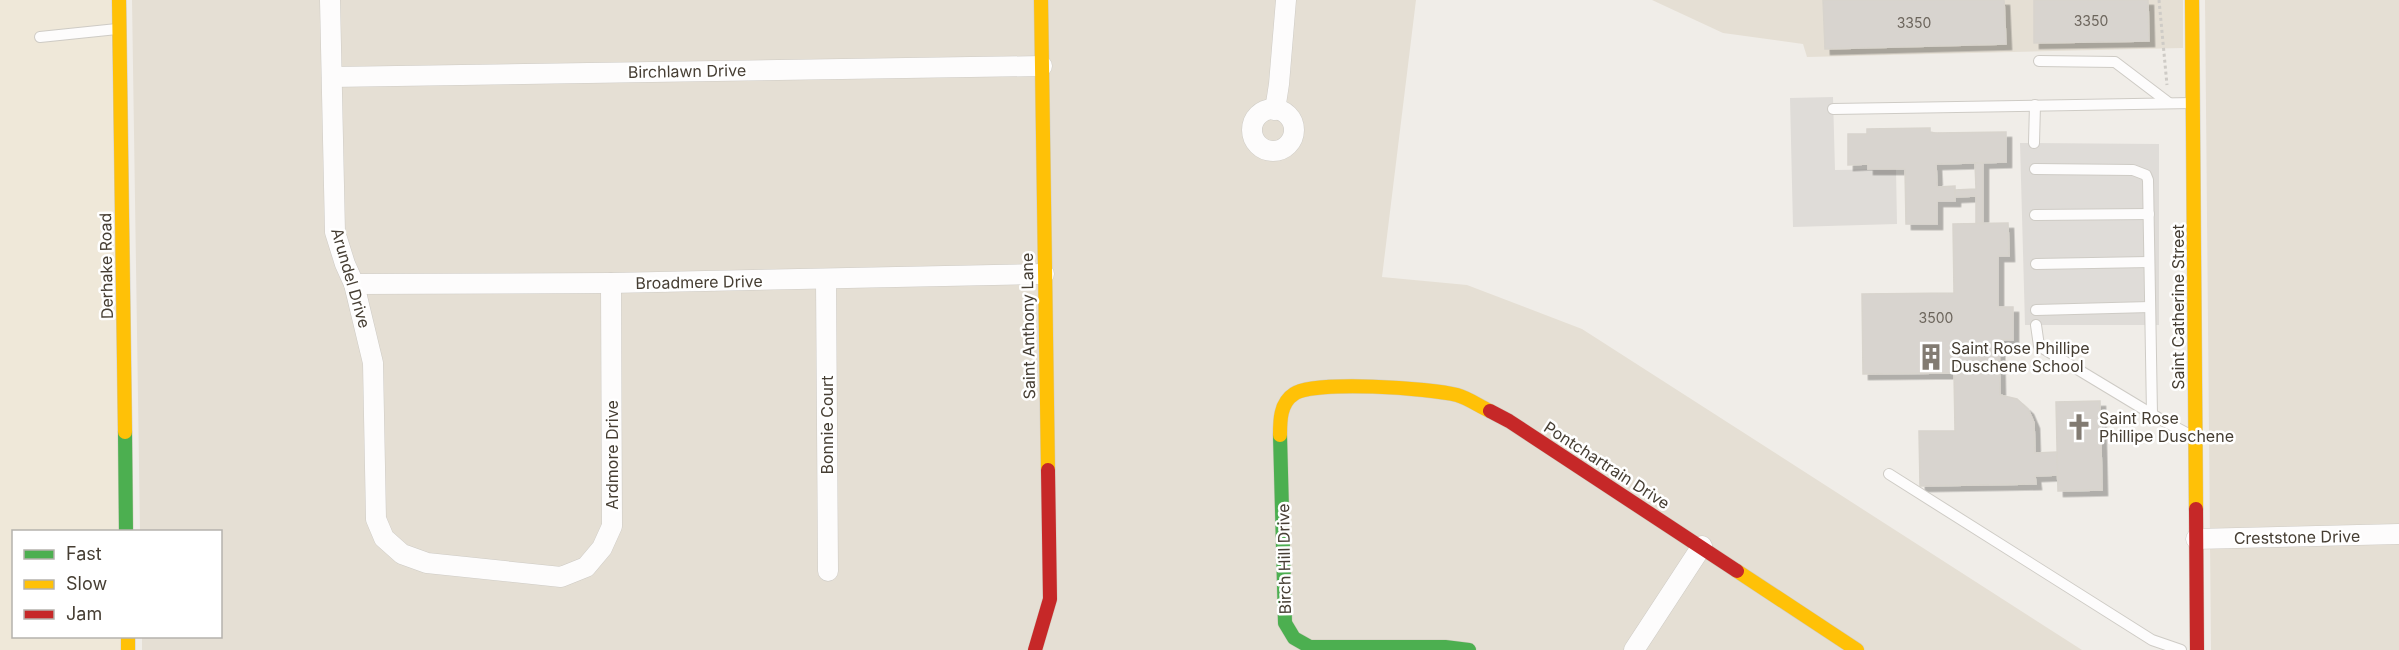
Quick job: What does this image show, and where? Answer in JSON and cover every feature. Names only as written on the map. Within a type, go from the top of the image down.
[{"type":"street","name":"Derhake Road","points":[[118,0],[126,530]]},
{"type":"street","name":"Arundel Drive","points":[[330,0],[335,232],[354,284],[373,363],[376,519]]},
{"type":"street","name":"Saint Anthony Lane","points":[[1035,650],[1050,598],[1041,0]]},
{"type":"street","points":[[1275,110],[1286,0]]},
{"type":"street","name":"Saint Catherine Street","points":[[2192,0],[2197,650]]},
{"type":"street","name":"Birchlawn Drive","points":[[332,77],[1041,66]]},
{"type":"street","name":"Broadmere Drive","points":[[354,284],[826,280],[1044,274]]},
{"type":"street","name":"Bonnie Court","points":[[826,280],[828,571]]},
{"type":"street","name":"Ardmore Drive","points":[[376,519],[384,538],[402,554],[427,563],[561,577],[586,567],[602,548],[612,526],[610,283]]},
{"type":"street","name":"Pontchartrain Drive","points":[[1311,387],[1414,388],[1458,395],[1509,421],[1857,650]]},
{"type":"street","name":"Birch Hill Drive","points":[[1311,387],[1295,391],[1285,402],[1280,417],[1285,623],[1288,634],[1298,643],[1310,647],[1445,646],[1469,650]]},
{"type":"street","name":"Creststone Drive","points":[[2196,539],[2399,534]]},
{"type":"street","points":[[1634,650],[1702,546]]},
{"type":"lane","points":[[40,37],[119,29]]},
{"type":"lane","points":[[2038,61],[2115,62],[2169,104]]},
{"type":"lane","points":[[1833,109],[2192,103]]},
{"type":"lane","points":[[2034,143],[2035,105]]},
{"type":"lane","points":[[2034,169],[2140,171],[2146,174],[2149,214],[2152,414]]},
{"type":"lane","points":[[2035,215],[2149,214]]},
{"type":"lane","points":[[2036,264],[2149,262]]},
{"type":"lane","points":[[2036,310],[2150,307]]},
{"type":"lane","points":[[2036,326],[2039,346],[2195,438]]},
{"type":"lane","points":[[1889,474],[2152,640],[2181,650]]},
{"type":"path","points":[[2159,0],[2169,104]]},
{"type":"shaded area","points":[[0,0],[111,0],[119,530],[12,530],[12,638],[120,638],[120,650],[0,650]]},
{"type":"shaded area","points":[[132,0],[1416,0],[1382,277],[1467,285],[1582,329],[2082,650],[142,650],[142,638],[222,638],[222,530],[140,530]]},
{"type":"shaded area","points":[[1652,0],[2183,0],[2183,48],[1807,57],[1803,44],[1723,33]]},
{"type":"shaded area","points":[[2205,0],[2399,0],[2399,650],[2211,650]]},
{"type":"shaded area","points":[[1833,97],[1835,170],[1896,169],[1897,224],[1793,227],[1790,98]]},
{"type":"shaded area","points":[[2020,143],[2159,144],[2159,325],[2025,325]]},
{"type":"building","points":[[1823,0],[2004,0],[2006,44],[1825,49]]},
{"type":"building","points":[[2034,0],[2148,0],[2149,41],[2034,43]]},
{"type":"building","points":[[1930,128],[1930,132],[1935,133],[2006,132],[2006,162],[1936,164],[1937,187],[1955,186],[1955,201],[1937,201],[1937,224],[1906,224],[1905,169],[1868,169],[1868,164],[1848,165],[1848,134],[1867,134],[1867,129]]},
{"type":"building","points":[[1975,163],[1983,163],[1983,223],[1976,224],[1976,196],[1955,197],[1955,190],[1976,189]]},
{"type":"building","name":"Saint Rose Phillipe Duschene School","points":[[2008,223],[2009,256],[1998,256],[1998,307],[2013,307],[2013,340],[1999,340],[2000,395],[2017,399],[2028,409],[2034,423],[2035,453],[2057,452],[2058,475],[2035,476],[2036,484],[1920,486],[1919,431],[1955,431],[1954,373],[1863,374],[1862,294],[1954,293],[1953,224]]},
{"type":"building","name":"Saint Rose Phillipe Duschene","points":[[2100,401],[2102,490],[2058,491],[2056,402]]},
{"type":"traffic: fast","points":[[125,432],[126,530]]},
{"type":"traffic: fast","points":[[1280,435],[1285,623],[1294,638],[1310,647],[1445,647],[1469,650]]},
{"type":"traffic: slow","points":[[119,0],[125,432]]},
{"type":"traffic: slow","points":[[1041,0],[1048,470]]},
{"type":"traffic: slow","points":[[2192,0],[2196,509]]},
{"type":"traffic: slow","points":[[1280,435],[1283,407],[1289,398],[1305,390],[1324,387],[1399,388],[1443,392],[1461,396],[1490,411]]},
{"type":"traffic: slow","points":[[1737,571],[1857,650]]},
{"type":"traffic: slow","points":[[128,638],[128,650]]},
{"type":"traffic: jam","points":[[1490,411],[1509,421],[1737,571]]},
{"type":"traffic: jam","points":[[1035,650],[1050,599],[1048,470]]},
{"type":"traffic: jam","points":[[2196,509],[2197,650]]},
{"type":"place","name":"Saint Rose Phillipe Duschene School","points":[[1931,357]]},
{"type":"place","name":"Saint Rose Phillipe Duschene","points":[[2079,427]]}]
